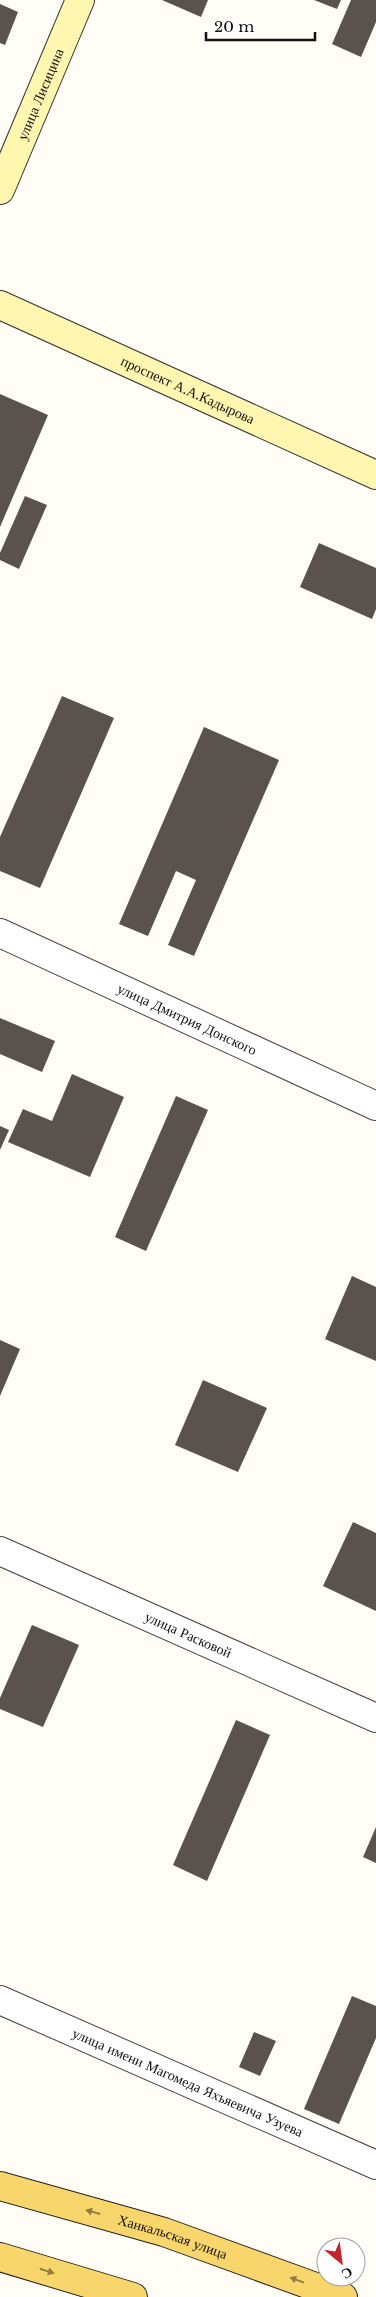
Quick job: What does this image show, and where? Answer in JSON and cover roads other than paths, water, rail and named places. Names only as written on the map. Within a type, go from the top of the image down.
[{"type":"main road","name":"Ханкальская улица","points":[[0,2186],[164,2232],[343,2297]]},
{"type":"main road","points":[[0,2257],[133,2297]]},
{"type":"street","name":"улица Лисицина","points":[[0,190],[80,0]]},
{"type":"street","name":"проспект А.А.Кадырова","points":[[0,304],[376,475]]},
{"type":"street","name":"улица Дмитрия Донского","points":[[0,933],[376,1106]]},
{"type":"street","name":"улица Расковой","points":[[0,1551],[376,1718]]},
{"type":"street","name":"улица имени Магомеда Яхъяевича Узуева","points":[[0,2000],[376,2165]]}]
